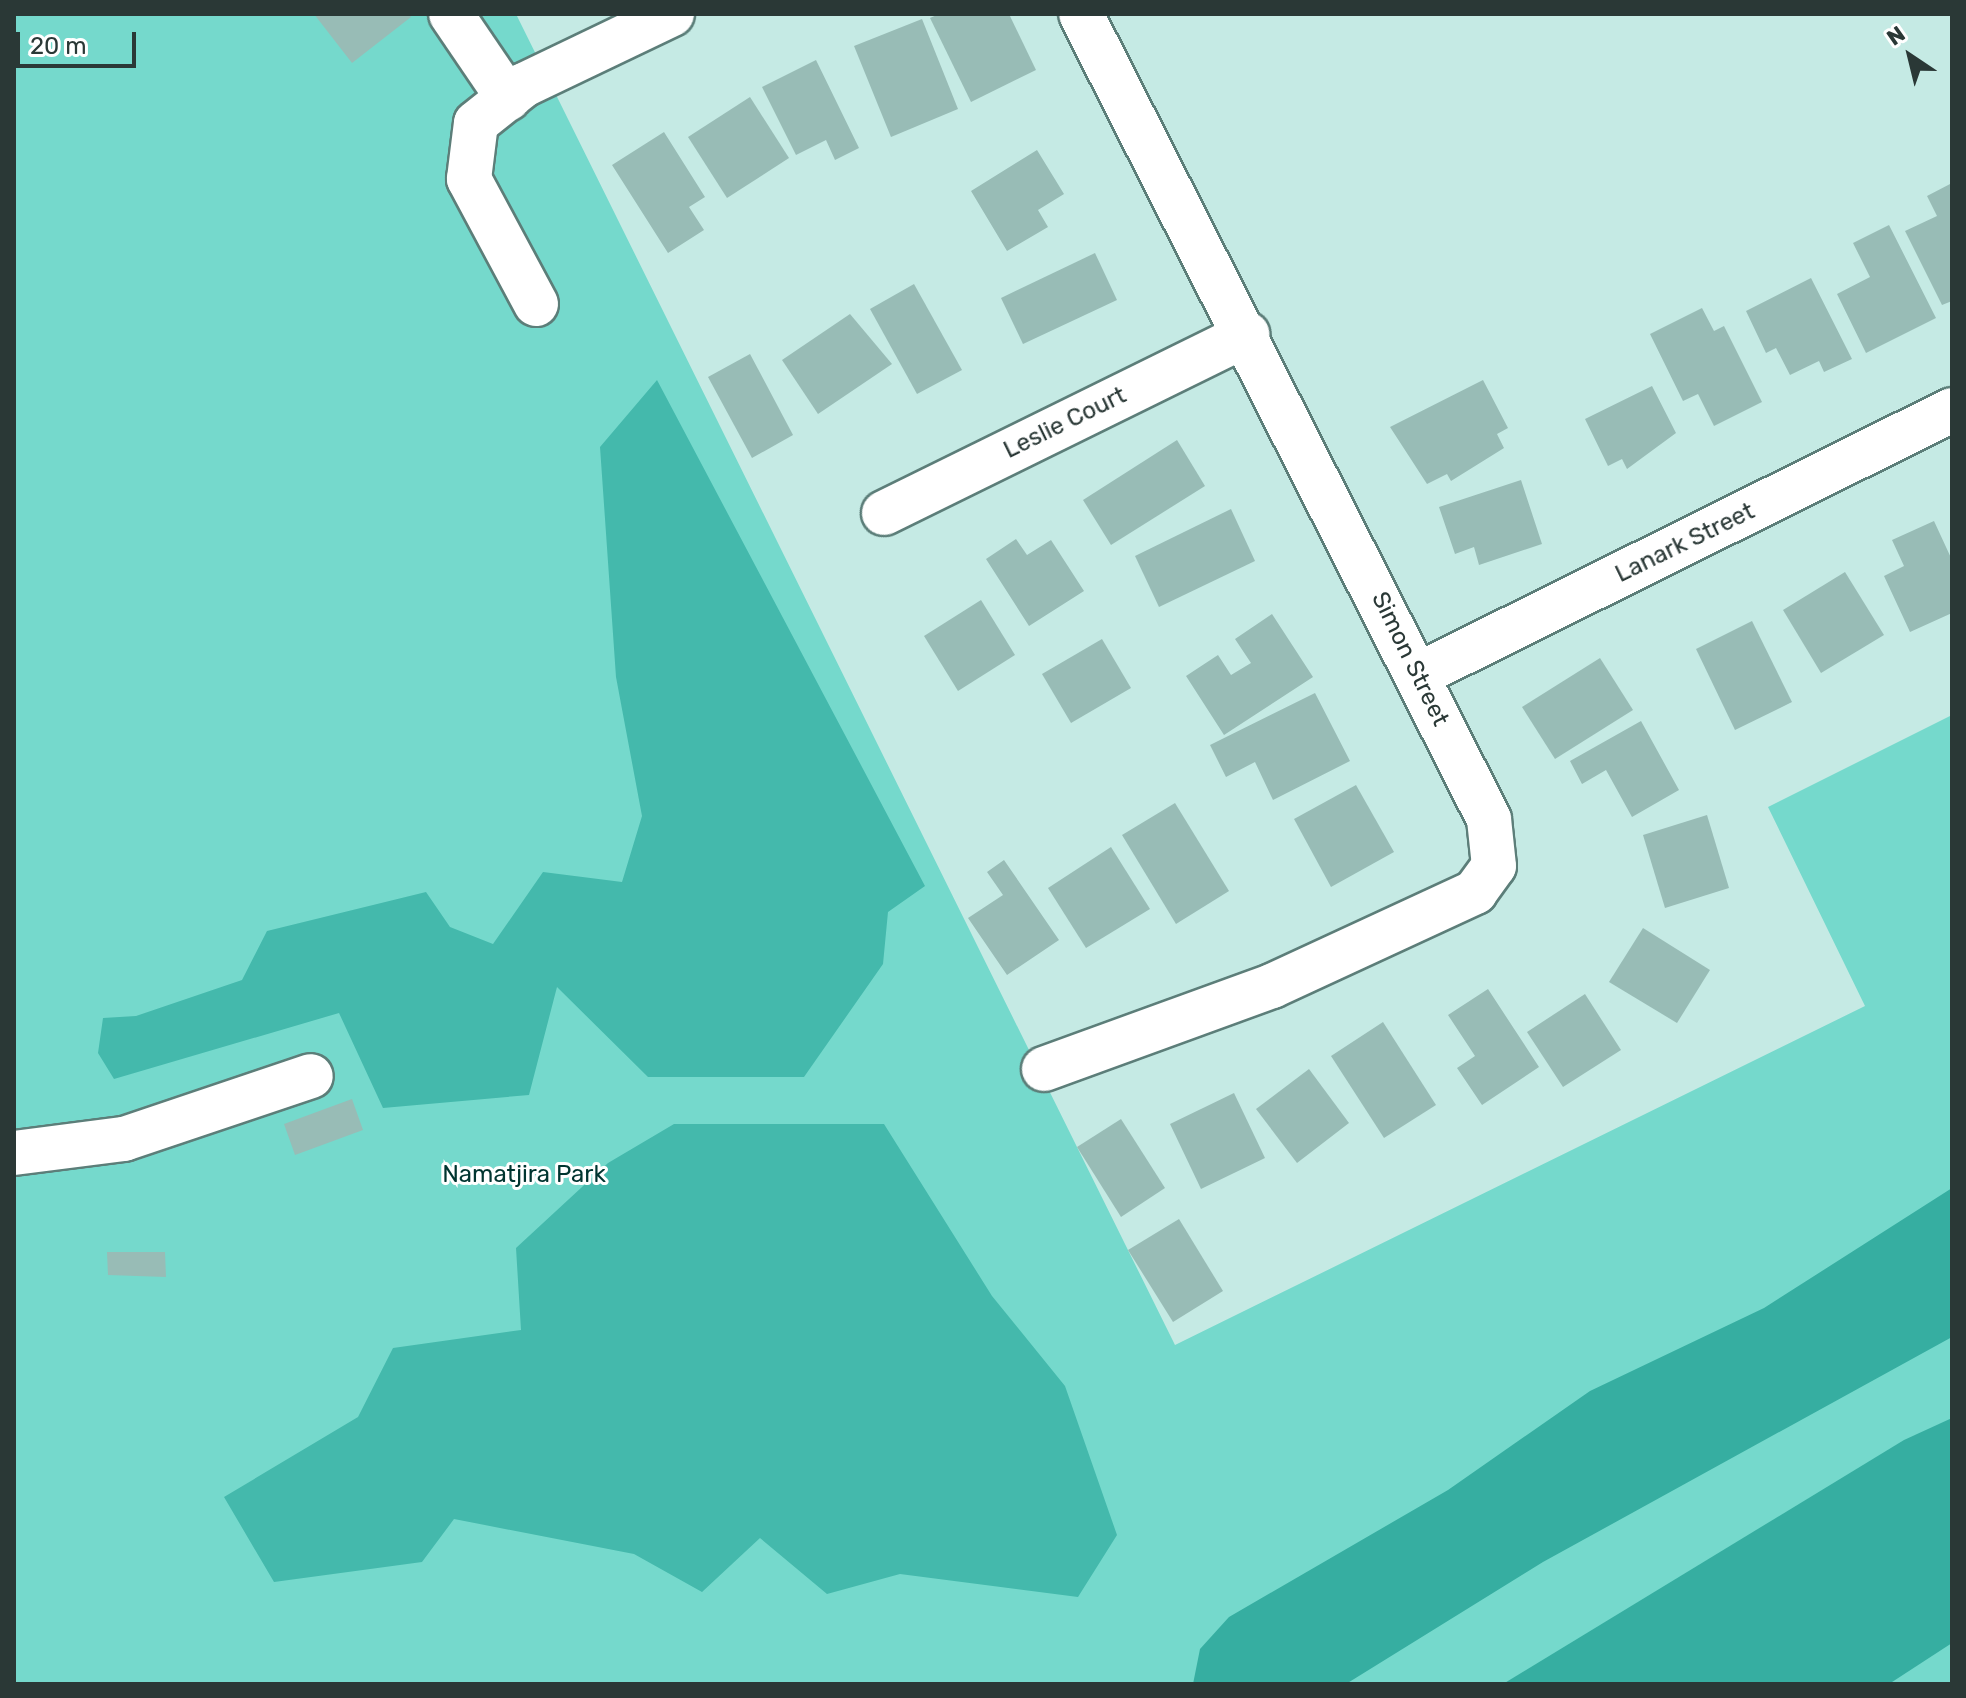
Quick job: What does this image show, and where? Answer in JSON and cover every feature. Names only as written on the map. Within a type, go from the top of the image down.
[{"type":"street","points":[[451,14],[508,98]]},
{"type":"street","points":[[536,304],[469,179],[476,123],[508,98],[556,71],[672,14]]},
{"type":"street","name":"Simon Street","points":[[1044,1069],[1272,986],[1475,892],[1494,866],[1489,819],[1247,334],[1081,14]]},
{"type":"street","name":"Leslie Court","points":[[884,513],[1247,334]]},
{"type":"street","name":"Lanark Street","points":[[1418,675],[1952,410]]},
{"type":"street","points":[[14,1153],[124,1139],[311,1076]]},
{"type":"green space","name":"Namatjira Park","points":[[14,14],[516,14],[1175,1345],[1865,1006],[1768,807],[1952,715],[1952,1684],[14,1684]]},
{"type":"shaded area","points":[[657,380],[925,886],[888,912],[883,964],[804,1077],[648,1077],[557,987],[529,1095],[383,1108],[339,1013],[114,1079],[98,1053],[103,1018],[136,1016],[242,980],[267,931],[426,892],[450,927],[493,944],[543,872],[622,882],[642,816],[616,677],[600,447]]},
{"type":"shaded area","points":[[674,1124],[884,1124],[992,1296],[1065,1386],[1117,1535],[1078,1597],[900,1574],[827,1594],[760,1538],[702,1592],[634,1554],[454,1519],[422,1562],[274,1582],[224,1497],[358,1417],[393,1348],[521,1330],[516,1248],[608,1163]]},
{"type":"shaded area","points":[[1952,1188],[1952,1337],[1543,1562],[1346,1684],[1193,1684],[1200,1649],[1229,1617],[1448,1490],[1590,1391],[1764,1308]]},
{"type":"shaded area","points":[[1952,1418],[1952,1643],[1889,1684],[1503,1684],[1904,1440]]},
{"type":"building","points":[[314,14],[409,14],[411,17],[352,63]]},
{"type":"building","points":[[939,14],[1009,14],[1036,70],[971,102],[930,18]]},
{"type":"building","points":[[922,19],[958,109],[891,137],[854,46]]},
{"type":"building","points":[[816,60],[859,148],[835,160],[826,140],[796,155],[762,87]]},
{"type":"building","points":[[750,97],[789,158],[727,198],[688,137]]},
{"type":"building","points":[[664,132],[705,197],[689,207],[704,230],[668,253],[612,165]]},
{"type":"building","points":[[1037,150],[1064,194],[1038,210],[1048,227],[1007,251],[971,191]]},
{"type":"building","points":[[1952,183],[1952,301],[1942,305],[1905,231],[1937,216],[1927,196]]},
{"type":"building","points":[[1889,225],[1936,318],[1866,353],[1837,294],[1870,277],[1853,243]]},
{"type":"building","points":[[1095,253],[1117,300],[1023,344],[1001,298]]},
{"type":"building","points":[[1811,278],[1852,359],[1824,372],[1819,361],[1790,375],[1776,348],[1766,353],[1746,311]]},
{"type":"building","points":[[914,284],[962,370],[917,394],[870,309]]},
{"type":"building","points":[[1702,308],[1714,331],[1724,326],[1762,402],[1714,426],[1698,394],[1683,401],[1650,334]]},
{"type":"building","points":[[850,314],[892,364],[818,414],[782,360]]},
{"type":"building","points":[[750,354],[793,435],[752,458],[708,377]]},
{"type":"building","points":[[1483,380],[1508,428],[1497,434],[1504,448],[1451,481],[1447,474],[1427,484],[1390,427]]},
{"type":"building","points":[[1652,386],[1676,433],[1627,469],[1622,459],[1608,466],[1585,419]]},
{"type":"building","points":[[1177,440],[1205,486],[1111,545],[1083,500]]},
{"type":"building","points":[[1521,480],[1542,544],[1479,565],[1474,547],[1455,554],[1439,507]]},
{"type":"building","points":[[1231,509],[1255,561],[1159,607],[1135,556]]},
{"type":"building","points":[[1934,521],[1952,560],[1952,613],[1910,632],[1884,576],[1904,566],[1892,540]]},
{"type":"building","points":[[1016,539],[1027,555],[1051,540],[1084,591],[1029,626],[986,559]]},
{"type":"building","points":[[1845,572],[1884,635],[1821,673],[1783,610]]},
{"type":"building","points":[[981,600],[1015,655],[958,691],[924,636]]},
{"type":"building","points":[[1272,614],[1313,677],[1224,735],[1186,676],[1218,655],[1231,675],[1251,663],[1235,639]]},
{"type":"building","points":[[1752,621],[1792,702],[1735,730],[1696,649]]},
{"type":"building","points":[[1102,639],[1131,688],[1071,723],[1042,674]]},
{"type":"building","points":[[1600,658],[1633,710],[1555,759],[1522,707]]},
{"type":"building","points":[[1315,693],[1350,761],[1273,800],[1255,762],[1226,777],[1210,745]]},
{"type":"building","points":[[1641,721],[1679,790],[1632,817],[1606,770],[1582,784],[1570,761]]},
{"type":"building","points":[[1356,785],[1394,852],[1331,887],[1294,819]]},
{"type":"building","points":[[1175,803],[1229,891],[1176,924],[1122,835]]},
{"type":"building","points":[[1707,815],[1729,888],[1665,908],[1643,835]]},
{"type":"building","points":[[1111,847],[1150,909],[1086,948],[1048,888]]},
{"type":"building","points":[[1004,860],[1059,940],[1007,975],[968,918],[1003,895],[987,872]]},
{"type":"building","points":[[1643,928],[1710,970],[1677,1023],[1609,982]]},
{"type":"building","points":[[1488,989],[1539,1067],[1482,1105],[1457,1068],[1475,1056],[1448,1015]]},
{"type":"building","points":[[1585,994],[1621,1050],[1563,1087],[1527,1032]]},
{"type":"building","points":[[1383,1022],[1436,1105],[1384,1138],[1331,1056]]},
{"type":"building","points":[[1309,1069],[1349,1123],[1297,1163],[1256,1109]]},
{"type":"building","points":[[1234,1093],[1265,1158],[1201,1189],[1170,1124]]},
{"type":"building","points":[[352,1099],[363,1130],[295,1155],[284,1124]]},
{"type":"building","points":[[1121,1119],[1165,1188],[1121,1217],[1077,1147]]},
{"type":"building","points":[[1179,1219],[1223,1291],[1173,1322],[1128,1250]]},
{"type":"building","points":[[107,1252],[165,1252],[166,1277],[108,1275]]}]
